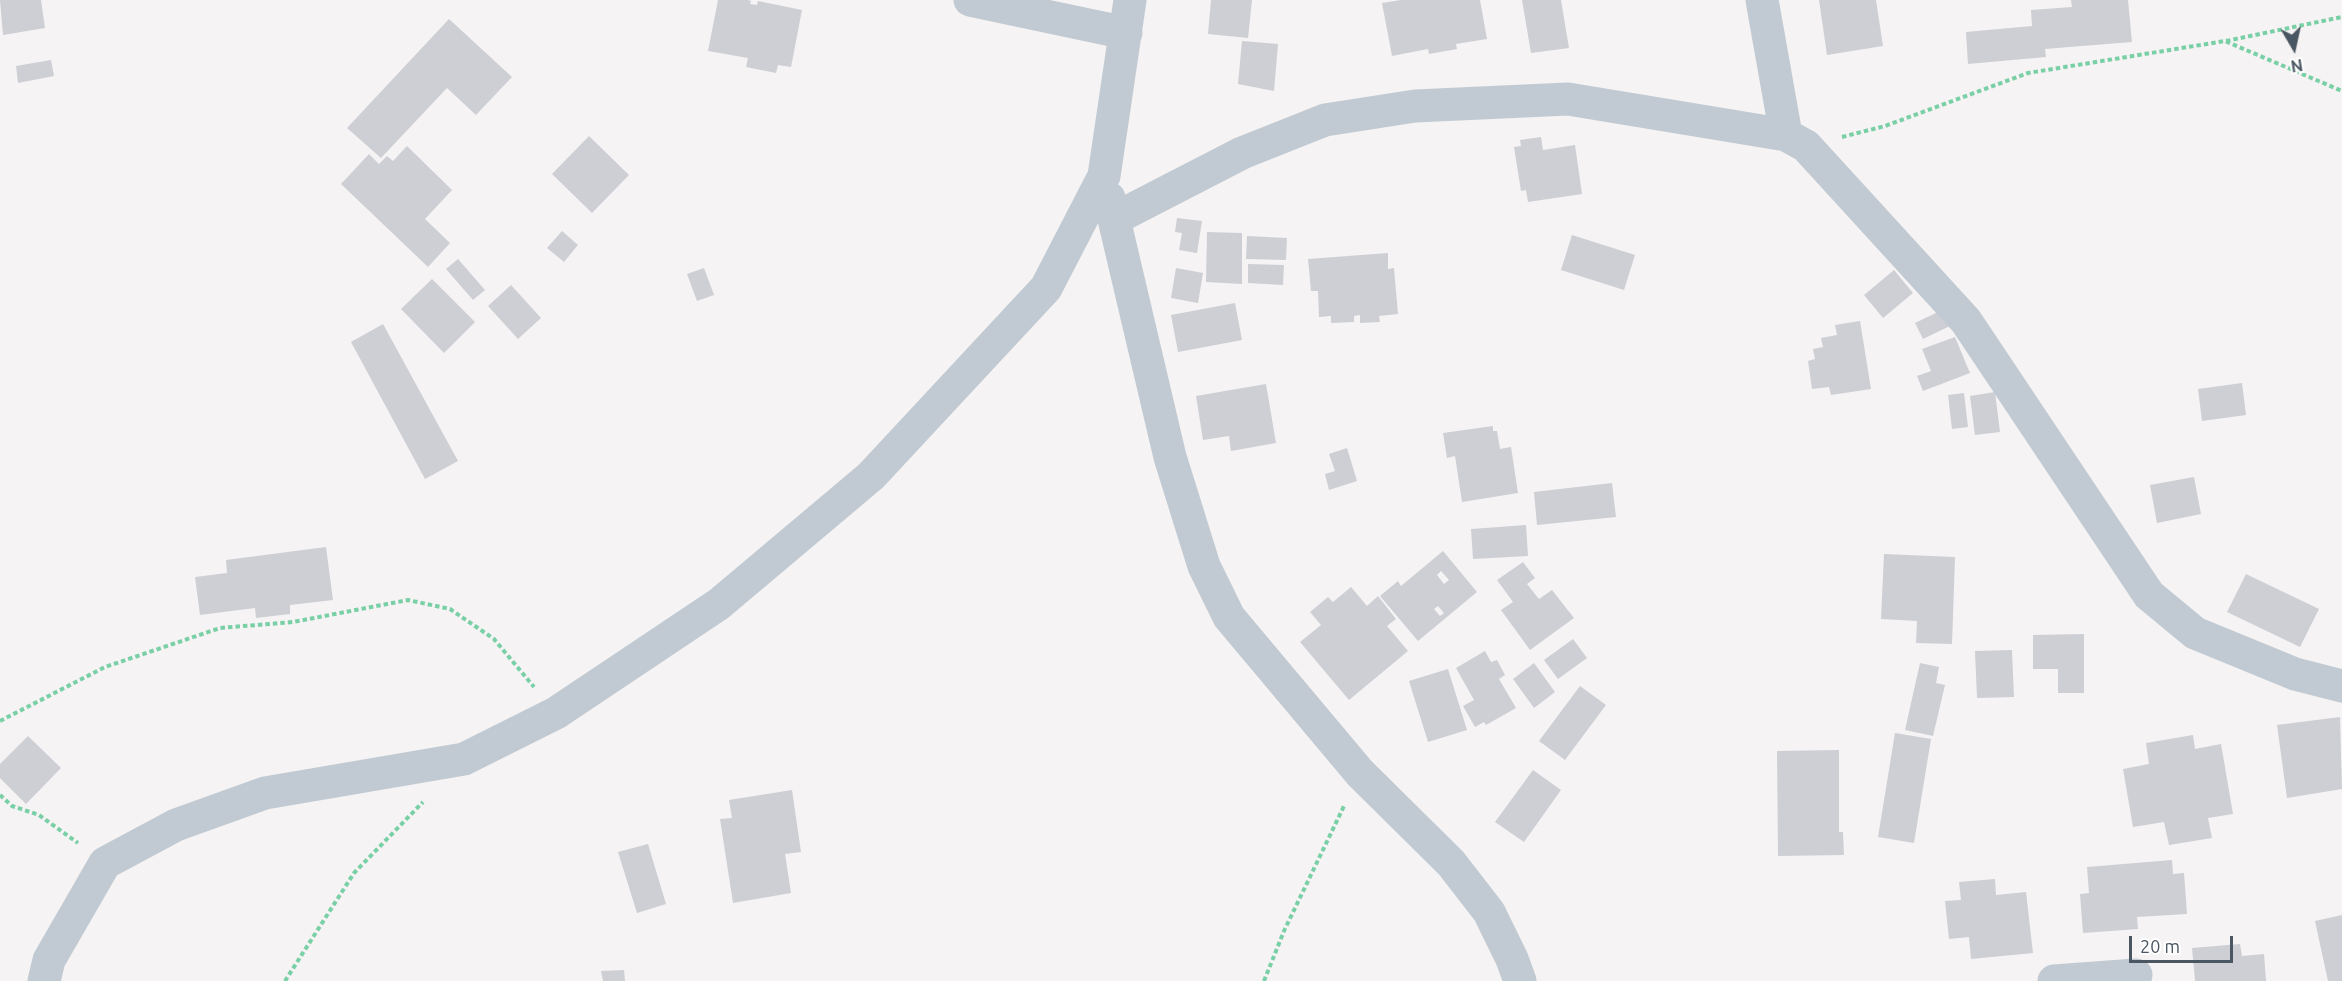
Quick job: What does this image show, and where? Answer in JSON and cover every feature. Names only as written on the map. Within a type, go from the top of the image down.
[{"type":"street","points":[[970,0],[1126,33]]},
{"type":"street","points":[[44,981],[50,960],[105,863],[176,825],[266,793],[464,759],[556,713],[719,604],[871,476],[1046,288],[1104,176],[1130,0]]},
{"type":"street","points":[[1762,0],[1796,140],[1966,321],[2149,596],[2195,633],[2295,674],[2342,686]]},
{"type":"street","points":[[1114,219],[1242,153],[1325,120],[1415,106],[1568,99],[1796,140]]},
{"type":"street","points":[[1104,176],[1170,457],[1204,566],[1229,617],[1360,773],[1450,863],[1489,912],[1520,981]]},
{"type":"street","points":[[2054,981],[2136,975]]},
{"type":"path","points":[[1796,140],[1885,126],[2028,73],[2225,41],[2342,17]]},
{"type":"path","points":[[2225,41],[2342,91]]},
{"type":"path","points":[[0,721],[105,667],[220,628],[293,622],[408,600],[450,609],[494,639],[556,713]]},
{"type":"path","points":[[1264,981],[1284,931],[1360,773]]},
{"type":"path","points":[[0,795],[12,806],[39,815],[105,863]]},
{"type":"path","points":[[285,981],[354,873],[425,800]]},
{"type":"building","points":[[0,0],[41,0],[45,28],[3,35]]},
{"type":"building","points":[[718,0],[748,0],[751,1],[750,4],[757,5],[758,1],[802,10],[791,67],[778,65],[776,73],[746,67],[748,58],[708,51]]},
{"type":"building","points":[[1211,0],[1252,0],[1248,38],[1208,34]]},
{"type":"building","points":[[1401,0],[1480,0],[1487,39],[1456,44],[1457,49],[1429,54],[1428,49],[1392,56],[1382,3]]},
{"type":"building","points":[[1522,0],[1561,0],[1569,48],[1531,53]]},
{"type":"building","points":[[1819,0],[1876,0],[1883,46],[1827,55]]},
{"type":"building","points":[[2071,0],[2128,0],[2132,42],[2045,49],[2046,57],[1968,64],[1966,32],[2032,26],[2031,10],[2072,7]]},
{"type":"building","points":[[449,19],[512,77],[476,115],[447,88],[381,158],[347,128]]},
{"type":"building","points":[[1242,41],[1278,44],[1274,91],[1238,84]]},
{"type":"building","points":[[51,60],[54,76],[18,83],[16,66]]},
{"type":"building","points":[[589,136],[629,175],[592,213],[552,174]]},
{"type":"building","points":[[1541,137],[1543,150],[1575,145],[1582,194],[1528,202],[1526,190],[1521,191],[1514,147],[1521,146],[1520,140]]},
{"type":"building","points":[[407,146],[452,190],[425,219],[450,243],[428,267],[341,184],[369,154],[379,164],[387,156],[393,161]]},
{"type":"building","points":[[1177,218],[1202,221],[1197,253],[1179,250],[1182,233],[1175,232]]},
{"type":"building","points":[[562,231],[578,245],[564,262],[547,248]]},
{"type":"building","points":[[1207,232],[1242,233],[1242,284],[1206,282]]},
{"type":"building","points":[[1572,235],[1635,255],[1624,290],[1561,270]]},
{"type":"building","points":[[1247,236],[1287,238],[1286,260],[1246,259]]},
{"type":"building","points":[[1388,253],[1388,269],[1394,268],[1398,314],[1379,316],[1380,322],[1360,323],[1360,315],[1354,316],[1354,322],[1331,323],[1331,316],[1319,317],[1318,291],[1311,291],[1308,259]]},
{"type":"building","points":[[458,259],[485,290],[473,300],[446,269]]},
{"type":"building","points":[[1248,264],[1284,265],[1283,285],[1248,283]]},
{"type":"building","points":[[704,268],[714,295],[697,301],[687,274]]},
{"type":"building","points":[[1176,268],[1203,273],[1198,303],[1171,298]]},
{"type":"building","points":[[1894,270],[1913,293],[1883,318],[1864,295]]},
{"type":"building","points":[[432,279],[475,322],[444,353],[401,309]]},
{"type":"building","points":[[511,285],[541,318],[518,339],[488,306]]},
{"type":"building","points":[[1235,303],[1242,340],[1178,352],[1171,315]]},
{"type":"building","points":[[1942,310],[1950,326],[1923,339],[1915,323]]},
{"type":"building","points":[[1860,321],[1871,389],[1831,395],[1829,387],[1812,389],[1808,361],[1815,359],[1813,349],[1823,347],[1821,338],[1837,335],[1835,325]]},
{"type":"building","points":[[383,324],[458,461],[425,479],[351,342]]},
{"type":"building","points":[[1955,337],[1970,373],[1923,391],[1917,376],[1931,371],[1922,349]]},
{"type":"building","points":[[2242,383],[2246,415],[2202,421],[2198,389]]},
{"type":"building","points":[[1266,384],[1276,443],[1231,451],[1229,436],[1203,440],[1196,396]]},
{"type":"building","points":[[1995,392],[2000,432],[1975,435],[1970,396]]},
{"type":"building","points":[[1964,393],[1968,427],[1952,429],[1948,395]]},
{"type":"building","points":[[1493,426],[1493,431],[1497,431],[1500,449],[1511,447],[1518,493],[1462,502],[1455,456],[1447,458],[1443,433]]},
{"type":"building","points":[[1347,448],[1357,481],[1329,490],[1325,474],[1335,471],[1329,454]]},
{"type":"building","points":[[2194,477],[2201,514],[2157,523],[2150,485]]},
{"type":"building","points":[[1612,483],[1616,517],[1537,525],[1534,492]]},
{"type":"building","points":[[1526,525],[1528,556],[1473,559],[1471,529]]},
{"type":"building","points":[[326,547],[333,600],[290,605],[290,614],[256,618],[255,608],[200,615],[195,577],[227,573],[226,560]]},
{"type":"building","points":[[1443,551],[1477,592],[1418,641],[1380,596],[1398,581],[1401,586]],"holes":[[[1441,571],[1449,580],[1444,584],[1437,575]],[[1438,606],[1444,613],[1440,616],[1434,609]]]},
{"type":"building","points":[[1884,554],[1955,557],[1952,644],[1916,643],[1917,621],[1881,619]]},
{"type":"building","points":[[1523,562],[1535,578],[1527,584],[1539,599],[1552,590],[1574,618],[1530,650],[1501,610],[1513,602],[1497,580]]},
{"type":"building","points":[[2246,574],[2319,609],[2300,647],[2227,612]]},
{"type":"building","points":[[1351,587],[1367,606],[1378,596],[1396,619],[1387,626],[1408,651],[1349,700],[1300,642],[1321,625],[1310,612],[1328,597],[1333,602]]},
{"type":"building","points":[[2084,634],[2084,693],[2058,693],[2058,669],[2033,669],[2033,635]]},
{"type":"building","points":[[1573,639],[1587,658],[1558,679],[1544,660]]},
{"type":"building","points":[[2012,650],[2014,697],[1977,698],[1975,651]]},
{"type":"building","points":[[1485,651],[1491,662],[1497,660],[1505,675],[1499,679],[1516,708],[1486,725],[1484,722],[1475,727],[1463,706],[1474,700],[1456,668]]},
{"type":"building","points":[[1534,663],[1555,692],[1534,708],[1513,679]]},
{"type":"building","points":[[1920,663],[1939,667],[1936,683],[1945,685],[1933,736],[1905,730]]},
{"type":"building","points":[[1448,669],[1467,730],[1428,742],[1409,681]]},
{"type":"building","points":[[1580,686],[1606,705],[1565,760],[1539,741]]},
{"type":"building","points":[[2340,717],[2342,789],[2287,798],[2277,725]]},
{"type":"building","points":[[1895,733],[1931,739],[1914,843],[1878,837]]},
{"type":"building","points":[[2193,735],[2195,749],[2221,744],[2233,814],[2208,818],[2212,838],[2169,845],[2164,822],[2133,827],[2123,769],[2149,764],[2146,743]]},
{"type":"building","points":[[28,736],[61,768],[26,804],[0,778],[0,764]]},
{"type":"building","points":[[1839,750],[1839,832],[1843,832],[1844,855],[1778,856],[1777,751]]},
{"type":"building","points":[[1533,770],[1561,790],[1524,842],[1495,822]]},
{"type":"building","points":[[792,790],[801,852],[785,854],[791,893],[733,903],[720,819],[732,818],[729,800]]},
{"type":"building","points":[[648,844],[666,904],[637,913],[618,852]]},
{"type":"building","points":[[2172,860],[2173,874],[2184,873],[2187,914],[2137,917],[2138,929],[2083,933],[2080,894],[2089,893],[2087,867]]},
{"type":"building","points":[[1995,879],[1996,895],[2026,892],[2033,953],[1971,959],[1969,937],[1949,939],[1945,901],[1961,900],[1959,882]]},
{"type":"building","points":[[2342,915],[2342,981],[2328,981],[2315,921]]},
{"type":"building","points":[[2240,944],[2242,956],[2264,954],[2266,981],[2195,981],[2192,948]]},
{"type":"building","points":[[624,970],[625,981],[603,981],[601,971]]}]
